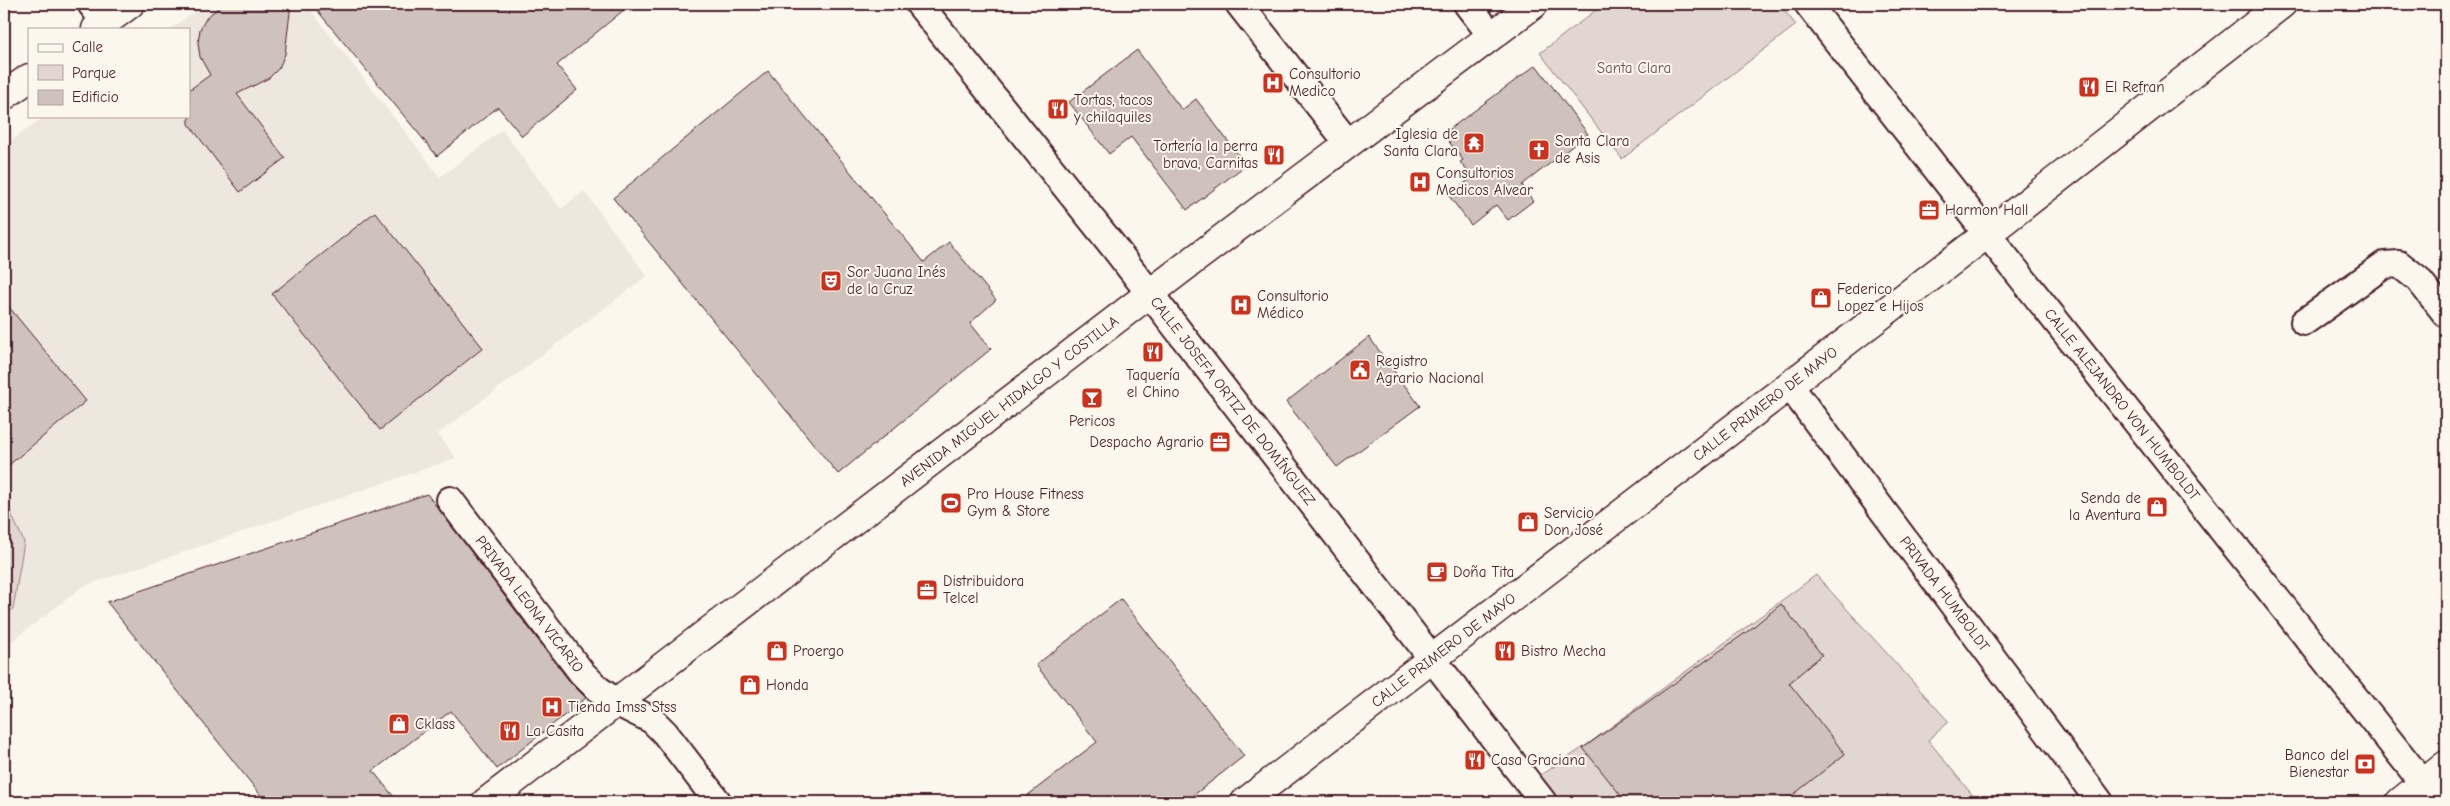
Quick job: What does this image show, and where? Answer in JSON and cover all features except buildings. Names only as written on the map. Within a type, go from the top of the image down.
[{"type":"main road","points":[[97,18],[130,4]]},
{"type":"main road","name":"AVENIDA MIGUEL HIDALGO Y COSTILLA","points":[[486,802],[1150,293],[1534,4]]},
{"type":"main road","name":"CALLE PRIMERO DE MAYO","points":[[1245,802],[1790,386],[2282,4]]},
{"type":"main road","points":[[4,96],[28,79]]},
{"type":"main road","points":[[2400,802],[2430,793],[2446,765]]},
{"type":"street","name":"CALLE JOSEFA ORTIZ DE DOMÍNGUEZ","points":[[919,4],[1150,293],[1543,802]]},
{"type":"street","points":[[1239,4],[1348,143]]},
{"type":"street","points":[[1467,4],[1491,36]]},
{"type":"street","name":"CALLE ALEJANDRO VON HUMBOLDT","points":[[1808,4],[1987,234],[2430,793]]},
{"type":"street","points":[[2304,322],[2384,265],[2399,264],[2418,279],[2446,314]]},
{"type":"street","name":"PRIVADA HUMBOLDT","points":[[1790,386],[2100,802]]},
{"type":"street","name":"PRIVADA LEONA VICARIO","points":[[450,500],[582,673],[598,690],[616,702],[652,720],[665,733],[718,802]]},
{"type":"shaded area","points":[[205,4],[306,4],[440,177],[502,130],[561,209],[584,191],[647,276],[438,434],[456,458],[82,587],[4,647],[4,146],[42,118],[190,118],[190,28],[171,28]]},
{"type":"green space","name":"Santa Clara","points":[[1604,4],[1779,4],[1796,25],[1622,159],[1540,53]]},
{"type":"green space","points":[[4,498],[24,542],[13,609],[4,617]]},
{"type":"green space","points":[[1816,575],[1949,722],[1928,740],[1978,802],[1543,802],[1528,783],[1584,747]]},
{"type":"place","name":"Consultorio Medico","points":[[1273,83]]},
{"type":"place","name":"El Refran","points":[[2089,87]]},
{"type":"place","name":"Tortas, tacos y chilaquiles","points":[[1058,109]]},
{"type":"place","name":"Iglesia de Santa Clara","points":[[1474,143]]},
{"type":"place","name":"Santa Clara de Asis","points":[[1539,150]]},
{"type":"place","name":"Tortería la perra brava, Carnitas","points":[[1274,155]]},
{"type":"place","name":"Consultorios Medicos Alvear","points":[[1420,182]]},
{"type":"place","name":"Harmon Hall","points":[[1929,210]]},
{"type":"place","name":"Sor Juana Inés de la Cruz","points":[[831,281]]},
{"type":"place","name":"Federico Lopez e Hijos","points":[[1821,298]]},
{"type":"place","name":"Consultorio Médico","points":[[1241,305]]},
{"type":"place","name":"Taquería el Chino","points":[[1153,352]]},
{"type":"place","name":"Registro Agrario Nacional","points":[[1360,370]]},
{"type":"place","name":"Pericos","points":[[1092,398]]},
{"type":"place","name":"Despacho Agrario","points":[[1220,442]]},
{"type":"place","name":"Pro House Fitness Gym & Store","points":[[951,503]]},
{"type":"place","name":"Senda de la Aventura","points":[[2157,507]]},
{"type":"place","name":"Servicio Don José","points":[[1528,522]]},
{"type":"place","name":"Doña Tita","points":[[1437,572]]},
{"type":"place","name":"Distribuidora Telcel","points":[[927,590]]},
{"type":"place","name":"Proergo","points":[[777,651]]},
{"type":"place","name":"Bistro Mecha","points":[[1505,651]]},
{"type":"place","name":"Honda","points":[[750,685]]},
{"type":"place","name":"Tienda Imss Stss","points":[[552,707]]},
{"type":"place","name":"Cklass","points":[[399,724]]},
{"type":"place","name":"La Casita","points":[[510,731]]},
{"type":"place","name":"Casa Graciana","points":[[1475,760]]},
{"type":"place","name":"Banco del Bienestar","points":[[2365,764]]}]
